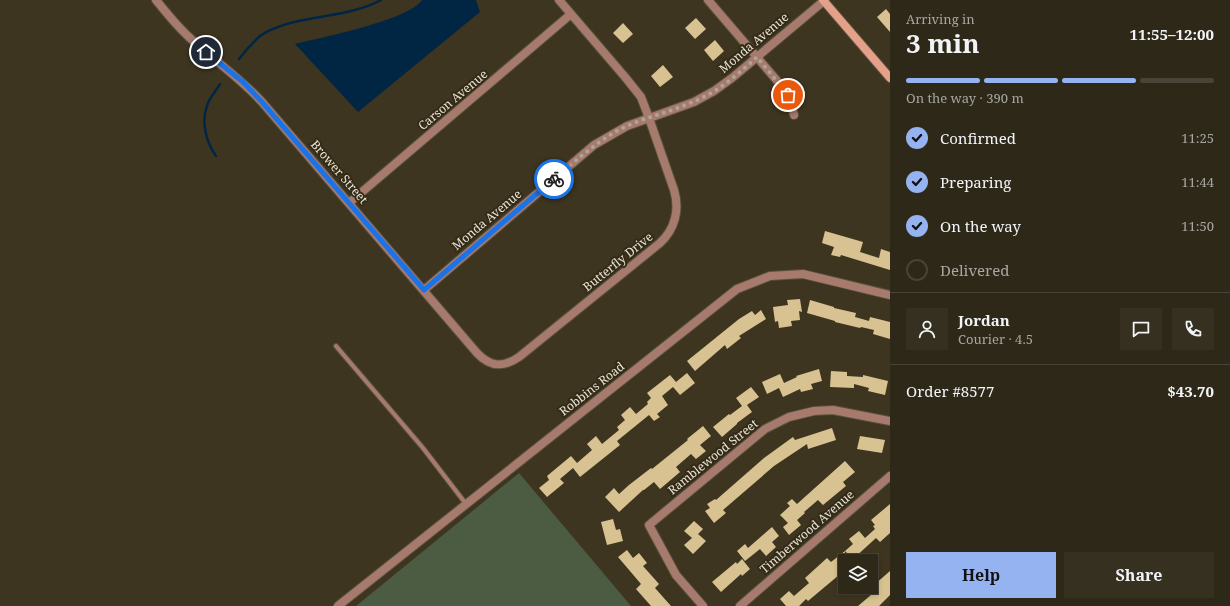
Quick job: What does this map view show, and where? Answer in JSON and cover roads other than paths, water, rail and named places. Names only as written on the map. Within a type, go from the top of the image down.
[{"type":"main road","points":[[824,0],[890,78]]},
{"type":"street","name":"Brower Street","points":[[156,0],[187,36],[243,82],[258,97],[477,353],[486,361],[497,364]]},
{"type":"street","name":"Butterfly Drive","points":[[497,364],[508,363],[519,357],[660,243],[668,234],[675,221],[677,209],[676,199],[650,118],[643,101],[632,84],[559,0]]},
{"type":"street","points":[[708,0],[788,95],[793,107],[794,115]]},
{"type":"street","name":"Monda Avenue","points":[[424,290],[594,145],[621,129],[694,102],[727,82],[824,0]]},
{"type":"street","name":"Carson Avenue","points":[[349,203],[572,14]]},
{"type":"street","name":"Robbins Road","points":[[338,606],[737,289],[770,276],[803,274],[890,295]]},
{"type":"street","name":"Ramblewood Street","points":[[703,606],[676,575],[649,525],[765,429],[789,417],[814,411],[833,410],[890,421]]},
{"type":"street","name":"Timberwood Avenue","points":[[740,606],[890,476]]},
{"type":"lane","points":[[336,346],[423,448],[467,504]]},
{"type":"water","points":[[422,0],[476,0],[480,12],[358,112],[295,44],[343,33],[400,15],[413,8]]},
{"type":"waterway","points":[[239,59],[260,36],[277,27],[355,10],[381,0]]},
{"type":"waterway","points":[[216,156],[207,138],[204,119],[208,103],[220,84]]}]
